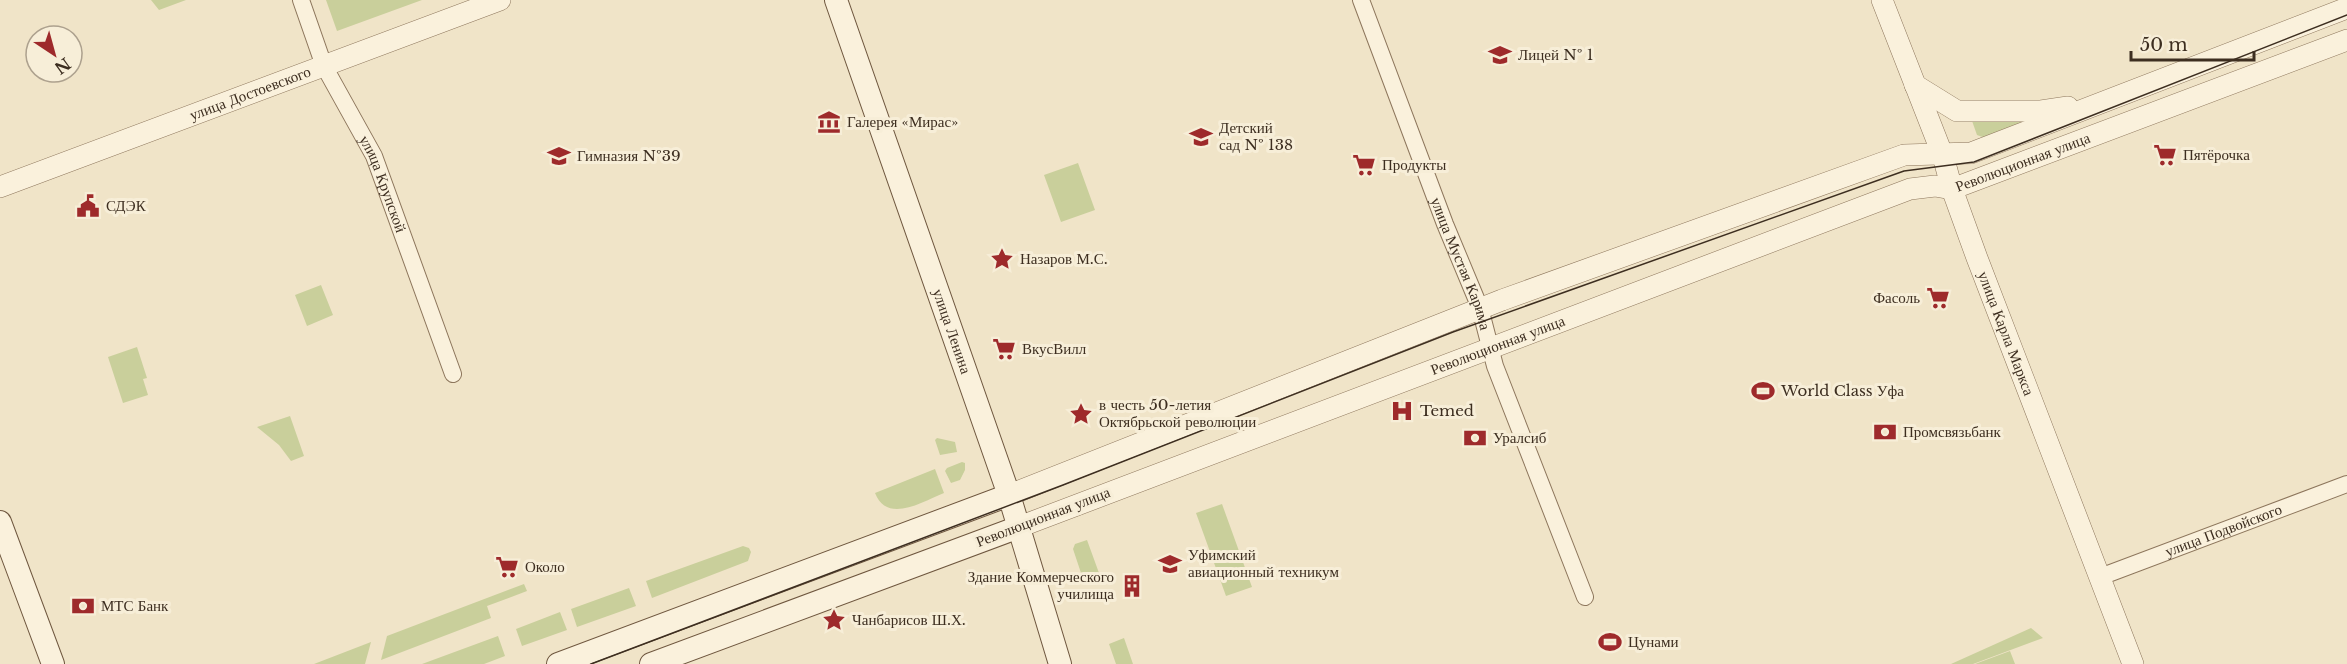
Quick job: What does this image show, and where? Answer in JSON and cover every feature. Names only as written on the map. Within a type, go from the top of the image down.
[{"type":"main road","name":"улица Ленина","points":[[836,0],[1009,495],[1060,664]]},
{"type":"main road","points":[[558,664],[1009,495]]},
{"type":"main road","points":[[0,522],[53,664]]},
{"type":"main road","name":"Революционная улица","points":[[651,664],[1019,527]]},
{"type":"street","name":"улица Крупской","points":[[301,0],[324,66],[374,156],[453,374]]},
{"type":"street","name":"улица Достоевского","points":[[0,187],[500,0]]},
{"type":"street","name":"улица Мустая Карима","points":[[1360,0],[1445,224],[1480,308],[1495,366],[1585,597]]},
{"type":"street","name":"улица Карла Маркса","points":[[1882,0],[1943,156],[1952,189],[2133,664]]},
{"type":"street","name":"Революционная улица","points":[[1009,495],[1480,308],[1904,155],[1943,156],[1971,153],[2347,8]]},
{"type":"street","name":"Революционная улица","points":[[1019,527],[1910,189],[1935,186],[1952,189],[2347,40]]},
{"type":"street","points":[[1915,86],[1957,111],[2041,111],[2104,102]]},
{"type":"street","name":"улица Подвойского","points":[[2100,577],[2347,484]]},
{"type":"green space","points":[[151,0],[186,0],[159,10]]},
{"type":"green space","points":[[326,0],[422,0],[337,31]]},
{"type":"green space","points":[[1971,118],[2038,118],[1988,139],[1977,135]]},
{"type":"green space","points":[[1078,163],[1095,210],[1061,222],[1044,175]]},
{"type":"green space","points":[[321,285],[333,315],[307,326],[295,295]]},
{"type":"green space","points":[[137,347],[147,378],[143,379],[148,395],[123,403],[108,357]]},
{"type":"green space","points":[[290,416],[304,456],[291,461],[279,445],[257,427]]},
{"type":"green space","points":[[937,438],[955,442],[957,452],[940,455],[935,440]]},
{"type":"green space","points":[[962,462],[965,463],[965,470],[960,480],[951,483],[945,471]]},
{"type":"green space","points":[[935,469],[944,493],[916,505],[896,509],[888,507],[875,493]]},
{"type":"green space","points":[[1222,504],[1252,587],[1226,596],[1196,513]]},
{"type":"green space","points":[[1087,540],[1099,573],[1086,578],[1082,576],[1073,549],[1075,544]]},
{"type":"green space","points":[[743,546],[749,548],[751,552],[748,561],[652,598],[646,581]]},
{"type":"green space","points":[[524,584],[527,591],[487,606],[491,618],[381,660],[387,636]]},
{"type":"green space","points":[[629,588],[636,606],[577,627],[571,609]]},
{"type":"green space","points":[[560,612],[567,630],[522,646],[516,629]]},
{"type":"green space","points":[[2031,628],[2043,638],[1973,664],[1951,664]]},
{"type":"green space","points":[[498,636],[505,656],[484,664],[422,664]]},
{"type":"green space","points":[[1124,638],[1133,664],[1116,664],[1109,644]]},
{"type":"green space","points":[[371,642],[365,664],[314,664]]},
{"type":"green space","points":[[2010,651],[2015,664],[1975,664]]},
{"type":"tram line","points":[[591,664],[1063,485],[1453,332],[1904,171],[1974,162],[2347,15]]},
{"type":"place","name":"Лицей № 1","points":[[1500,55]]},
{"type":"place","name":"Галерея «Мирас»","points":[[829,122]]},
{"type":"place","name":"Детский сад № 138","points":[[1201,137]]},
{"type":"place","name":"Пятёрочка","points":[[2165,155]]},
{"type":"place","name":"Гимназия №39","points":[[559,156]]},
{"type":"place","name":"Продукты","points":[[1364,165]]},
{"type":"place","name":"СДЭК","points":[[88,206]]},
{"type":"place","name":"Назаров М.С.","points":[[1002,259]]},
{"type":"place","name":"Фасоль","points":[[1938,298]]},
{"type":"place","name":"ВкусВилл","points":[[1004,349]]},
{"type":"place","name":"World Class Уфа","points":[[1763,391]]},
{"type":"place","name":"Temed","points":[[1402,411]]},
{"type":"place","name":"в честь 50-летия Октябрьской революции","points":[[1081,414]]},
{"type":"place","name":"Промсвязьбанк","points":[[1885,432]]},
{"type":"place","name":"Уралсиб","points":[[1475,438]]},
{"type":"place","name":"Уфимский авиационный техникум","points":[[1170,564]]},
{"type":"place","name":"Около","points":[[507,567]]},
{"type":"place","name":"Здание Коммерческого училища","points":[[1132,586]]},
{"type":"place","name":"МТС Банк","points":[[83,606]]},
{"type":"place","name":"Чанбарисов Ш.Х.","points":[[834,620]]},
{"type":"place","name":"Цунами","points":[[1610,642]]}]
